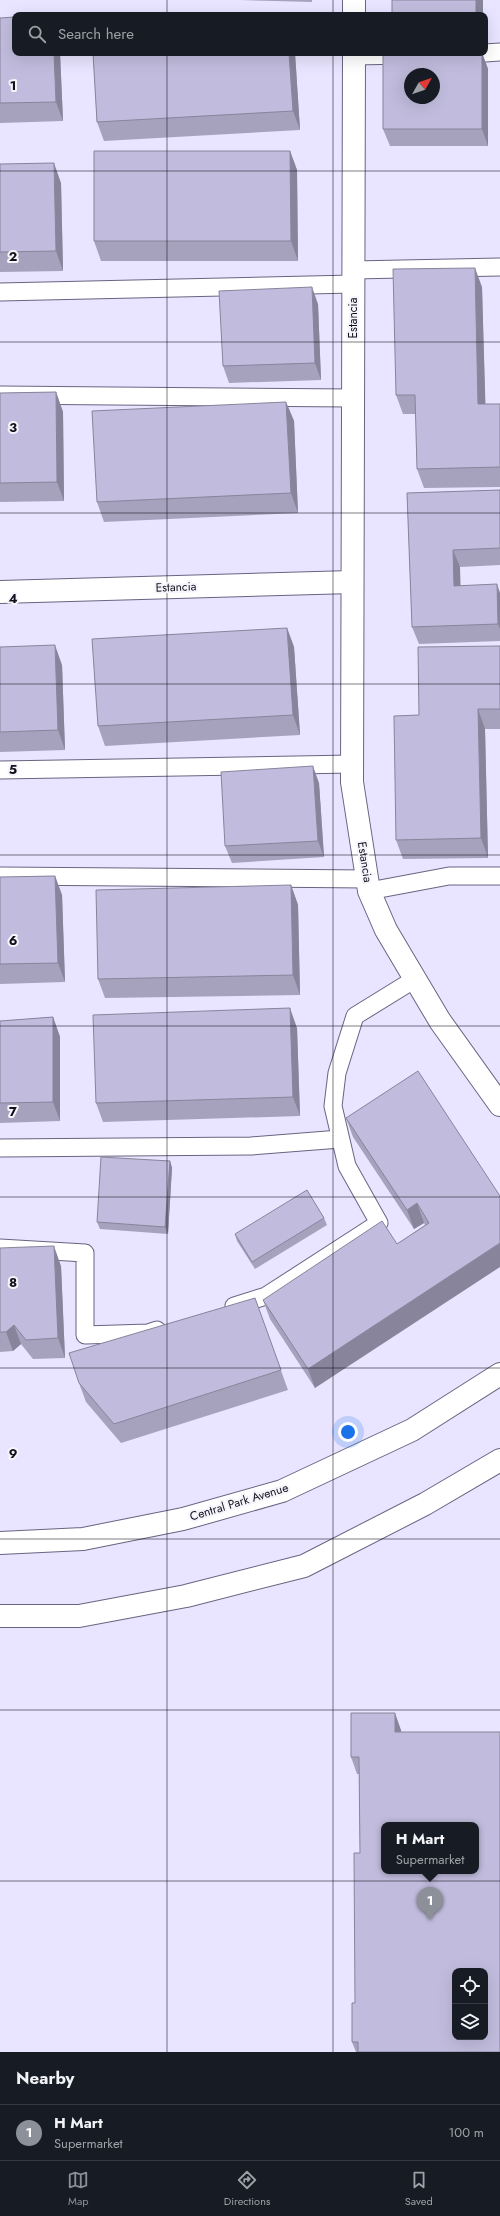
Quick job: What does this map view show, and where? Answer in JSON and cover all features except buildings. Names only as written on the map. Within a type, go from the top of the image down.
[{"type":"street","points":[[354,0],[354,12]]},
{"type":"street","name":"Estancia","points":[[354,56],[352,782],[368,885],[386,930],[440,1021],[500,1105]]},
{"type":"street","name":"Estancia","points":[[0,592],[352,582]]},
{"type":"street","name":"Central Park Avenue","points":[[0,1543],[83,1539],[183,1519],[282,1491],[412,1430],[500,1374]]},
{"type":"street","points":[[0,1616],[79,1616],[186,1596],[304,1566],[425,1504],[500,1460]]},
{"type":"lane","points":[[488,53],[500,52]]},
{"type":"lane","points":[[0,292],[353,277],[500,267]]},
{"type":"lane","points":[[0,395],[353,398]]},
{"type":"lane","points":[[0,770],[352,764]]},
{"type":"lane","points":[[0,876],[368,885],[449,876],[500,876]]},
{"type":"lane","points":[[222,1310],[266,1296],[379,1223],[347,1166],[333,1106],[337,1073],[355,1016],[415,979]]},
{"type":"lane","points":[[0,1148],[251,1146],[340,1139]]},
{"type":"lane","points":[[0,1248],[85,1253],[85,1335],[148,1333],[170,1326]]},
{"type":"place","name":"H Mart","points":[[430,1920]]}]
